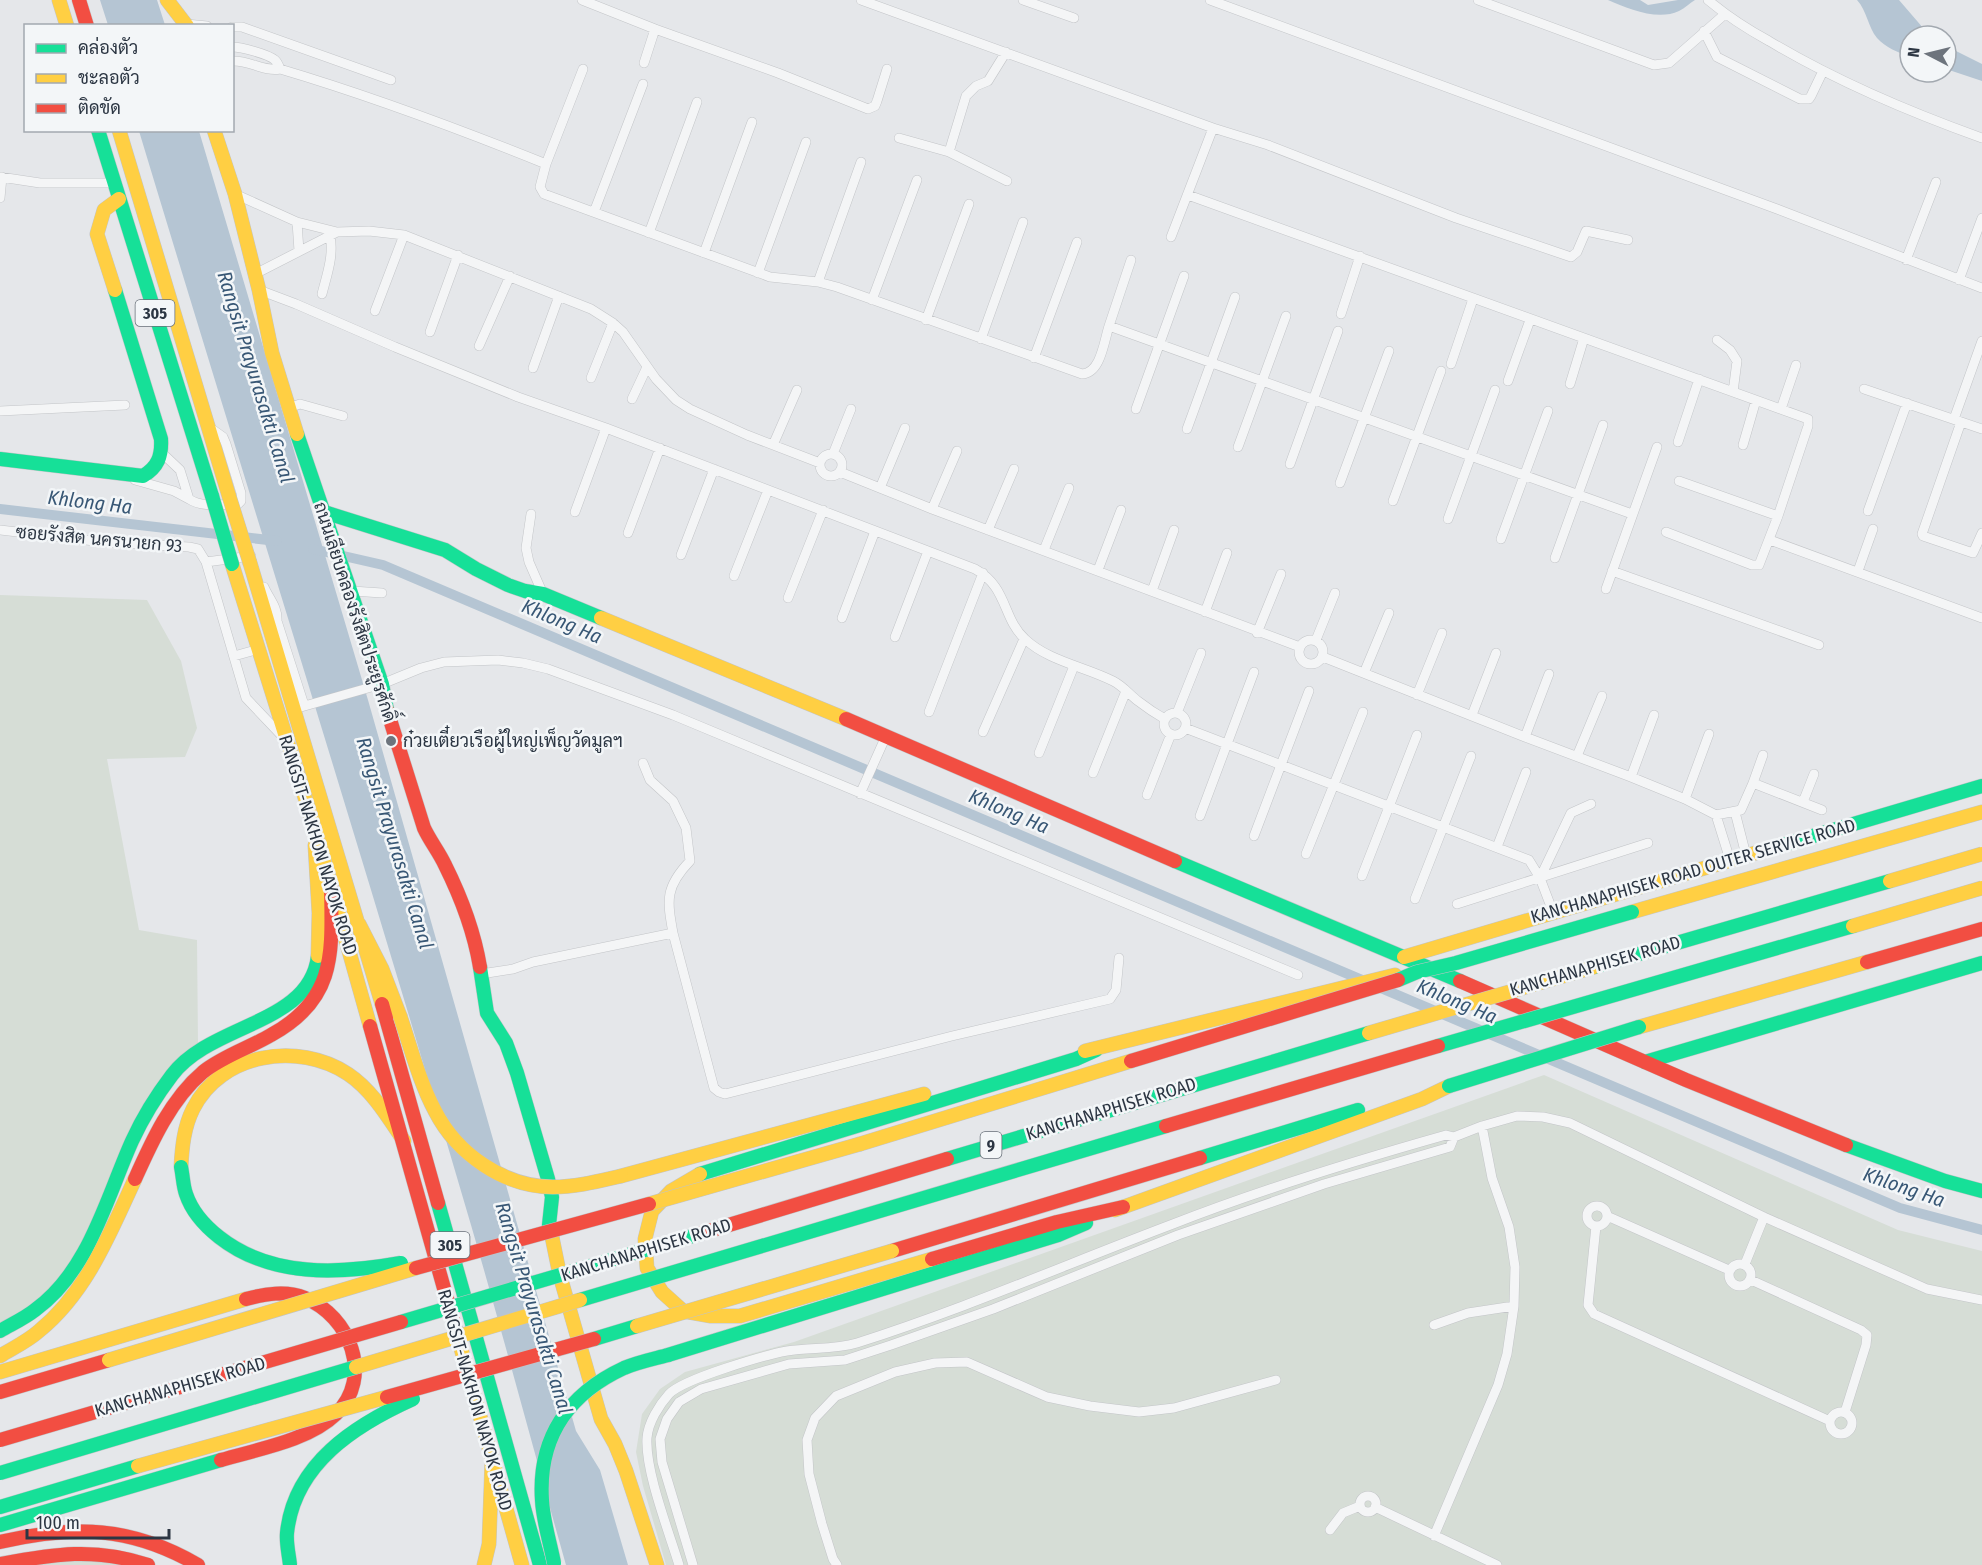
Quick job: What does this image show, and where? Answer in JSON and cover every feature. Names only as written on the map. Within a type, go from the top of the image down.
[{"type":"main road","points":[[59,0],[66,24]]},
{"type":"main road","points":[[79,0],[86,24]]},
{"type":"main road","points":[[167,0],[185,24]]},
{"type":"main road","name":"RANGSIT-NAKHON NAYOK ROAD","points":[[99,132],[315,830],[522,1565]]},
{"type":"main road","name":"RANGSIT-NAKHON NAYOK ROAD","points":[[120,132],[250,563],[302,706],[359,924],[550,1564]]},
{"type":"main road","name":"ถนนเลียบคลองรังสิตประยูรศักดิ์","points":[[215,132],[235,194],[272,353],[288,408],[342,562],[377,685],[424,828],[430,842],[444,862],[466,912],[477,950],[488,1013],[506,1043],[548,1179],[552,1197],[549,1226],[553,1246],[598,1408],[626,1471],[657,1565]]},
{"type":"main road","points":[[0,459],[143,476],[157,466],[161,452],[161,439],[97,234],[104,210],[119,199]]},
{"type":"main road","points":[[326,519],[445,550],[508,585],[543,594],[1528,1009],[1766,1114],[1895,1164],[1982,1191]]},
{"type":"main road","name":"KANCHANAPHISEK ROAD OUTER SERVICE ROAD","points":[[1404,957],[1982,786]]},
{"type":"main road","points":[[359,924],[382,969],[429,1098],[441,1123],[467,1151],[501,1176],[551,1187],[583,1185],[1076,1052],[1096,1050],[1225,1015],[1456,963],[1982,812]]},
{"type":"main road","points":[[0,1330],[27,1315],[46,1300],[80,1260],[93,1236],[136,1129],[173,1072],[193,1053],[214,1040],[291,1005],[304,993],[316,974],[318,952],[315,830]]},
{"type":"main road","name":"KANCHANAPHISEK ROAD","points":[[0,1440],[559,1276],[1221,1076],[1982,854]]},
{"type":"main road","points":[[0,1356],[43,1330],[69,1303],[92,1270],[111,1234],[154,1136],[170,1110],[193,1081],[222,1059],[271,1036],[293,1022],[314,1001],[327,972],[330,956],[331,886]]},
{"type":"main road","name":"KANCHANAPHISEK ROAD","points":[[0,1473],[1290,1089],[1982,888]]},
{"type":"main road","points":[[0,1507],[138,1466],[486,1370],[892,1251],[1422,1100],[1449,1086],[1608,1036],[1982,929]]},
{"type":"main road","points":[[1645,1062],[1982,963]]},
{"type":"main road","points":[[0,1392],[470,1252],[860,1144],[1395,981],[1417,972]]},
{"type":"main road","points":[[1096,1050],[1076,1059],[696,1175],[671,1191],[652,1211],[645,1239],[647,1268],[662,1292],[683,1311],[711,1316],[740,1316],[1057,1222],[1124,1207]]},
{"type":"main road","points":[[404,1141],[377,1101],[347,1074],[327,1064],[302,1056],[260,1057],[232,1067],[219,1076],[197,1100],[187,1121],[183,1143],[182,1167],[186,1194],[210,1232],[244,1254],[285,1266],[330,1272],[358,1270],[470,1252]]},
{"type":"main road","points":[[550,1564],[542,1499],[542,1472],[547,1449],[556,1424],[568,1406],[601,1380],[626,1367],[1058,1235],[1296,1136]]},
{"type":"main road","points":[[0,1372],[245,1299],[288,1293],[306,1297],[322,1307],[337,1322],[353,1350],[356,1370],[349,1399],[330,1421],[305,1435],[0,1525]]},
{"type":"main road","points":[[290,1565],[287,1534],[291,1507],[313,1466],[329,1448],[360,1425],[408,1401],[486,1370]]},
{"type":"main road","points":[[484,1565],[489,1544],[492,1460]]},
{"type":"main road","points":[[0,1542],[47,1532],[75,1530],[106,1532],[137,1536],[166,1547],[198,1565]]},
{"type":"main road","points":[[0,1564],[58,1553],[84,1551],[110,1554],[148,1565]]},
{"type":"street","points":[[582,0],[868,109],[875,106],[887,69]]},
{"type":"street","points":[[861,0],[1213,128],[1268,145],[1456,218],[1571,257],[1577,252],[1587,231],[1628,240]]},
{"type":"street","points":[[1023,0],[1074,18]]},
{"type":"street","points":[[1210,0],[1778,209],[1982,288]]},
{"type":"street","points":[[1478,0],[1654,65],[1669,63],[1725,14]]},
{"type":"street","points":[[1708,0],[1725,14],[1823,72],[1945,125],[1982,138]]},
{"type":"street","points":[[234,27],[242,27],[391,80]]},
{"type":"street","points":[[644,63],[655,29]]},
{"type":"street","points":[[1704,31],[1717,57],[1800,99],[1809,99],[1823,72]]},
{"type":"street","points":[[234,48],[239,47],[265,55],[275,60],[280,69]]},
{"type":"street","points":[[949,152],[966,96],[976,86],[988,81],[1006,52]]},
{"type":"street","points":[[234,61],[272,70],[280,69],[386,102],[546,164]]},
{"type":"street","points":[[583,69],[546,164],[540,187],[544,194],[758,273],[779,279],[818,282],[1086,374],[1096,365],[1131,260]]},
{"type":"street","points":[[594,212],[643,84]]},
{"type":"street","points":[[649,233],[697,102]]},
{"type":"street","points":[[704,254],[752,122]]},
{"type":"street","points":[[1171,237],[1213,128]]},
{"type":"street","points":[[899,138],[949,152],[1007,181]]},
{"type":"street","points":[[758,273],[806,142]]},
{"type":"street","points":[[818,282],[861,162]]},
{"type":"street","points":[[0,198],[1,177],[40,183],[114,183]]},
{"type":"street","points":[[872,300],[916,180]]},
{"type":"street","points":[[1906,260],[1936,182]]},
{"type":"street","points":[[235,194],[297,222],[333,234]]},
{"type":"street","points":[[1188,195],[1806,418],[1809,422],[1761,562],[1756,565],[1665,532]]},
{"type":"street","points":[[926,320],[969,204]]},
{"type":"street","points":[[1959,280],[1982,218]]},
{"type":"street","points":[[297,222],[299,251]]},
{"type":"street","points":[[981,339],[1023,222]]},
{"type":"street","points":[[255,274],[333,234],[369,231],[404,235],[591,309],[613,323],[622,332],[664,390],[690,409],[820,463]]},
{"type":"street","points":[[321,294],[331,259],[333,234]]},
{"type":"street","points":[[375,311],[404,235]]},
{"type":"street","points":[[1034,358],[1077,242]]},
{"type":"street","points":[[430,332],[458,255]]},
{"type":"street","points":[[1341,314],[1360,256]]},
{"type":"street","points":[[478,346],[510,276]]},
{"type":"street","points":[[1136,409],[1184,276]]},
{"type":"street","points":[[259,290],[518,397],[660,448],[983,573],[998,589],[1017,630],[1024,639],[1074,666],[1111,680],[1165,720]]},
{"type":"street","points":[[532,368],[559,296]]},
{"type":"street","points":[[1187,429],[1235,297]]},
{"type":"street","points":[[1451,364],[1473,299]]},
{"type":"street","points":[[1238,447],[1286,316]]},
{"type":"street","points":[[1508,381],[1530,320]]},
{"type":"street","points":[[591,378],[613,323]]},
{"type":"street","points":[[1109,326],[1632,514]]},
{"type":"street","points":[[1290,464],[1338,332]]},
{"type":"street","points":[[1570,384],[1584,338]]},
{"type":"street","points":[[1717,340],[1730,350],[1737,361],[1733,392]]},
{"type":"street","points":[[1982,341],[1922,534],[1973,553],[1982,533]]},
{"type":"street","points":[[1340,483],[1389,351]]},
{"type":"street","points":[[1781,409],[1796,365]]},
{"type":"street","points":[[632,399],[647,367]]},
{"type":"street","points":[[1393,501],[1441,371]]},
{"type":"street","points":[[1678,442],[1699,380]]},
{"type":"street","points":[[1864,389],[1982,429]]},
{"type":"street","points":[[773,445],[797,390]]},
{"type":"street","points":[[1448,519],[1495,390]]},
{"type":"street","points":[[1743,445],[1756,400]]},
{"type":"street","points":[[288,408],[300,404],[343,416]]},
{"type":"street","points":[[1868,511],[1907,404]]},
{"type":"street","points":[[0,411],[125,405]]},
{"type":"street","points":[[833,454],[851,410]]},
{"type":"street","points":[[1502,539],[1548,411]]},
{"type":"street","points":[[1555,558],[1603,425]]},
{"type":"street","points":[[118,473],[174,491],[199,504],[238,504],[241,501],[241,493],[223,437],[207,426]]},
{"type":"street","points":[[574,512],[606,428]]},
{"type":"street","points":[[880,488],[904,428]]},
{"type":"street","points":[[1606,589],[1657,447]]},
{"type":"street","points":[[628,533],[660,448]]},
{"type":"street","points":[[932,509],[957,451]]},
{"type":"street","points":[[161,452],[180,470],[189,499]]},
{"type":"street","points":[[833,454],[841,460],[842,467],[840,472],[832,476],[826,475],[821,470],[820,463],[826,455],[833,454]]},
{"type":"street","points":[[681,555],[714,469]]},
{"type":"street","points":[[988,530],[1014,469]]},
{"type":"street","points":[[840,472],[1257,633],[1300,647]]},
{"type":"street","points":[[1679,481],[1778,516]]},
{"type":"street","points":[[1044,550],[1069,488]]},
{"type":"street","points":[[734,576],[768,490]]},
{"type":"street","points":[[788,598],[823,510]]},
{"type":"street","points":[[1098,570],[1121,510]]},
{"type":"street","points":[[531,514],[526,548],[529,562],[543,594]]},
{"type":"street","points":[[1858,571],[1874,529]]},
{"type":"street","name":"ซอยรังสิต นครนายก 93","points":[[0,530],[103,542],[198,549],[206,562],[246,698],[287,741]]},
{"type":"street","points":[[1152,591],[1174,530]]},
{"type":"street","points":[[842,618],[875,531]]},
{"type":"street","points":[[1770,540],[1982,618]]},
{"type":"street","points":[[895,637],[928,551]]},
{"type":"street","points":[[1205,612],[1227,553]]},
{"type":"street","points":[[206,562],[252,556],[269,600],[276,608],[277,621],[302,706],[377,685],[444,662],[498,660],[548,669],[862,790],[1054,875],[1157,915],[1298,975]]},
{"type":"street","points":[[1612,571],[1819,645]]},
{"type":"street","points":[[929,712],[983,573]]},
{"type":"street","points":[[1257,633],[1281,574]]},
{"type":"street","points":[[351,591],[382,592]]},
{"type":"street","points":[[1316,640],[1335,592]]},
{"type":"street","points":[[1364,674],[1389,613]]},
{"type":"street","points":[[1417,695],[1442,633]]},
{"type":"street","points":[[983,732],[1024,639]]},
{"type":"street","points":[[1316,640],[1306,641],[1300,647],[1300,658],[1306,663],[1317,663],[1323,657]]},
{"type":"street","points":[[1316,640],[1322,646],[1323,657]]},
{"type":"street","points":[[234,656],[258,649]]},
{"type":"street","points":[[1177,713],[1201,653]]},
{"type":"street","points":[[1472,716],[1496,653]]},
{"type":"street","points":[[1323,657],[1631,777],[1716,814],[1735,812],[1743,807],[1762,755]]},
{"type":"street","points":[[1039,753],[1074,666]]},
{"type":"street","points":[[1200,816],[1254,672]]},
{"type":"street","points":[[1525,737],[1549,674]]},
{"type":"street","points":[[1093,773],[1126,691]]},
{"type":"street","points":[[1254,836],[1309,691]]},
{"type":"street","points":[[1577,756],[1602,696]]},
{"type":"street","points":[[1306,854],[1363,712]]},
{"type":"street","points":[[1172,713],[1177,713],[1185,719],[1185,728],[1179,734],[1171,734],[1165,728],[1165,720],[1172,713]]},
{"type":"street","points":[[1631,777],[1654,715]]},
{"type":"street","points":[[1185,728],[1529,860],[1540,878],[1553,912]]},
{"type":"street","points":[[1147,795],[1171,734]]},
{"type":"street","points":[[1685,799],[1709,734]]},
{"type":"street","points":[[1362,876],[1417,735]]},
{"type":"street","points":[[862,790],[885,739]]},
{"type":"street","points":[[1415,899],[1471,756]]},
{"type":"street","points":[[643,763],[650,780],[673,801],[686,828],[690,861],[672,882],[669,894],[670,913],[673,933],[714,1088],[719,1092],[725,1094],[952,1036],[1102,1002],[1115,994],[1119,958]]},
{"type":"street","points":[[1497,847],[1526,772]]},
{"type":"street","points":[[1803,802],[1814,774]]},
{"type":"street","points":[[1753,783],[1822,810]]},
{"type":"street","points":[[1540,878],[1571,813],[1591,804]]},
{"type":"street","points":[[1735,812],[1746,855]]},
{"type":"street","points":[[1716,814],[1730,860]]},
{"type":"street","points":[[1457,904],[1648,843]]},
{"type":"street","points":[[481,974],[673,933]]},
{"type":"street","points":[[679,1565],[649,1464],[647,1437],[655,1413],[670,1392],[696,1378],[786,1351],[843,1347],[887,1333],[988,1297],[1174,1223],[1320,1171],[1446,1135],[1454,1137],[1517,1116],[1544,1117],[1570,1123],[1764,1217],[1927,1289],[1982,1300]]},
{"type":"street","points":[[1434,1536],[1498,1385],[1507,1354],[1514,1306],[1515,1268],[1509,1227],[1492,1178],[1482,1126]]},
{"type":"street","points":[[693,1565],[662,1462],[660,1439],[667,1419],[679,1402],[701,1389],[789,1364],[845,1360],[891,1345],[993,1309],[1178,1235],[1324,1184],[1450,1147],[1454,1137]]},
{"type":"street","points":[[1607,1216],[1604,1223],[1596,1226],[1589,1223],[1587,1215],[1590,1208],[1598,1206],[1604,1209],[1607,1216],[1729,1270]]},
{"type":"street","points":[[1745,1264],[1764,1217]]},
{"type":"street","points":[[1596,1226],[1588,1305],[1594,1314],[1830,1421]]},
{"type":"street","points":[[1090,1257],[1094,1269]]},
{"type":"street","points":[[1736,1264],[1745,1264],[1751,1271],[1751,1280],[1744,1286],[1735,1286],[1729,1279],[1729,1270],[1736,1264]]},
{"type":"street","points":[[1751,1280],[1861,1330],[1867,1335],[1845,1412]]},
{"type":"street","points":[[1434,1325],[1468,1312],[1514,1306]]},
{"type":"street","points":[[887,1333],[891,1345]]},
{"type":"street","points":[[837,1565],[822,1524],[809,1474],[807,1440],[815,1418],[836,1396],[895,1372],[935,1364],[967,1362],[1047,1397],[1090,1406],[1138,1412],[1174,1408],[1276,1380]]},
{"type":"street","points":[[1836,1412],[1845,1412],[1850,1415],[1853,1424],[1848,1432],[1839,1434],[1832,1429],[1830,1421],[1836,1412]]},
{"type":"street","points":[[1330,1530],[1343,1513],[1360,1506],[1360,1500],[1365,1496],[1371,1496],[1375,1501],[1375,1507],[1497,1565]]},
{"type":"shaded area","points":[[0,595],[147,600],[181,661],[197,728],[185,757],[107,759],[139,930],[197,940],[198,1044],[161,1080],[93,1229],[47,1295],[0,1326]]},
{"type":"shaded area","points":[[1544,1075],[1898,1230],[1982,1251],[1982,1565],[666,1565],[643,1486],[636,1452],[642,1414],[660,1389],[685,1372],[794,1342]]},
{"type":"shaded area","points":[[67,1555],[142,1565],[27,1565]]},
{"type":"water","points":[[100,0],[157,0],[165,24],[108,24]]},
{"type":"water","points":[[1608,0],[1640,0],[1648,5],[1695,0],[1679,11],[1662,15],[1634,10]]},
{"type":"water","points":[[1857,0],[1899,0],[1920,24],[1898,24],[1898,52],[1877,38]]},
{"type":"water","points":[[1958,52],[1982,64],[1982,81],[1958,73]]},
{"type":"water","name":"Rangsit Prayurasakti Canal","points":[[139,132],[199,132],[368,700],[576,1431],[600,1470],[628,1565],[566,1565],[483,1267],[348,814]]},
{"type":"waterway","name":"Khlong Ha","points":[[0,509],[277,541]]},
{"type":"waterway","name":"Khlong Ha","points":[[313,549],[383,565],[1900,1208],[1982,1230]]},
{"type":"traffic: fast","points":[[99,132],[212,496]]},
{"type":"traffic: fast","points":[[0,459],[143,476],[156,465],[161,451],[161,439],[115,290]]},
{"type":"traffic: fast","points":[[297,434],[382,684],[387,710]]},
{"type":"traffic: fast","points":[[212,496],[232,564]]},
{"type":"traffic: fast","points":[[324,512],[445,550],[508,585],[543,594],[601,618]]},
{"type":"traffic: fast","points":[[1769,849],[1982,786]]},
{"type":"traffic: fast","points":[[1175,861],[1460,981]]},
{"type":"traffic: fast","points":[[1594,967],[1890,881]]},
{"type":"traffic: fast","points":[[1398,980],[1417,972],[1456,963],[1632,912]]},
{"type":"traffic: fast","points":[[1438,1046],[1853,926]]},
{"type":"traffic: fast","points":[[0,1331],[35,1310],[54,1294],[83,1255],[132,1141],[155,1099],[172,1075],[189,1058],[210,1044],[279,1010],[297,996],[311,979],[318,956]]},
{"type":"traffic: fast","points":[[1645,1062],[1982,963]]},
{"type":"traffic: fast","points":[[480,967],[487,1013],[506,1043],[548,1179],[552,1197],[549,1225],[552,1237]]},
{"type":"traffic: fast","points":[[1449,1086],[1639,1027]]},
{"type":"traffic: fast","points":[[947,1159],[1369,1033]]},
{"type":"traffic: fast","points":[[700,1174],[1076,1059],[1096,1050]]},
{"type":"traffic: fast","points":[[1200,1158],[1358,1110]]},
{"type":"traffic: fast","points":[[580,1300],[1166,1126]]},
{"type":"traffic: fast","points":[[1846,1145],[1945,1181],[1982,1191]]},
{"type":"traffic: fast","points":[[181,1167],[186,1194],[200,1218],[219,1237],[261,1260],[307,1270],[354,1269],[401,1263]]},
{"type":"traffic: fast","points":[[438,1203],[540,1565]]},
{"type":"traffic: fast","points":[[668,1355],[1058,1235],[1086,1223]]},
{"type":"traffic: fast","points":[[401,1322],[699,1234]]},
{"type":"traffic: fast","points":[[594,1339],[637,1326]]},
{"type":"traffic: fast","points":[[554,1563],[544,1516],[542,1478],[545,1457],[560,1420],[587,1391],[604,1379],[629,1366],[668,1355]]},
{"type":"traffic: fast","points":[[0,1473],[356,1367]]},
{"type":"traffic: fast","points":[[290,1565],[287,1533],[292,1508],[301,1487],[315,1467],[349,1435],[391,1409],[413,1399]]},
{"type":"traffic: fast","points":[[0,1525],[221,1460]]},
{"type":"traffic: fast","points":[[0,1507],[138,1466]]},
{"type":"traffic: slow","points":[[59,0],[66,24]]},
{"type":"traffic: slow","points":[[167,0],[185,24]]},
{"type":"traffic: slow","points":[[120,132],[229,496]]},
{"type":"traffic: slow","points":[[215,132],[235,194],[272,353],[297,434]]},
{"type":"traffic: slow","points":[[115,290],[97,234],[104,210],[119,199]]},
{"type":"traffic: slow","points":[[229,496],[250,563]]},
{"type":"traffic: slow","points":[[250,563],[382,1004]]},
{"type":"traffic: slow","points":[[232,564],[315,830],[370,1026]]},
{"type":"traffic: slow","points":[[601,618],[846,719]]},
{"type":"traffic: slow","points":[[1632,912],[1982,812]]},
{"type":"traffic: slow","points":[[315,845],[319,913],[318,956]]},
{"type":"traffic: slow","points":[[1404,957],[1769,849]]},
{"type":"traffic: slow","points":[[1890,881],[1982,854]]},
{"type":"traffic: slow","points":[[1853,926],[1982,888]]},
{"type":"traffic: slow","points":[[359,924],[382,969],[400,1016]]},
{"type":"traffic: slow","points":[[1639,1027],[1867,962]]},
{"type":"traffic: slow","points":[[1369,1033],[1594,967]]},
{"type":"traffic: slow","points":[[1085,1051],[1395,975]]},
{"type":"traffic: slow","points":[[400,1016],[429,1100],[444,1127],[469,1154],[484,1165],[517,1181],[553,1187],[579,1185],[621,1176]]},
{"type":"traffic: slow","points":[[181,1167],[187,1123],[206,1090],[222,1075],[262,1058],[284,1056],[307,1058],[328,1064],[348,1074],[372,1096],[404,1141]]},
{"type":"traffic: slow","points":[[860,1144],[1131,1061]]},
{"type":"traffic: slow","points":[[1115,1210],[1422,1099],[1449,1086]]},
{"type":"traffic: slow","points":[[621,1176],[924,1094]]},
{"type":"traffic: slow","points":[[649,1204],[860,1144]]},
{"type":"traffic: slow","points":[[700,1174],[671,1191],[652,1211],[645,1239],[647,1268],[662,1292],[683,1311],[711,1316],[740,1316],[932,1259]]},
{"type":"traffic: slow","points":[[0,1356],[35,1335],[71,1298],[96,1261],[135,1179]]},
{"type":"traffic: slow","points":[[552,1237],[560,1276],[601,1419],[626,1471],[657,1565]]},
{"type":"traffic: slow","points":[[637,1326],[892,1251]]},
{"type":"traffic: slow","points":[[109,1360],[416,1268]]},
{"type":"traffic: slow","points":[[0,1372],[246,1299]]},
{"type":"traffic: slow","points":[[356,1367],[580,1300]]},
{"type":"traffic: slow","points":[[458,1338],[522,1565]]},
{"type":"traffic: slow","points":[[138,1466],[387,1397]]},
{"type":"traffic: slow","points":[[484,1565],[489,1544],[492,1460]]},
{"type":"traffic: jam","points":[[79,0],[86,24]]},
{"type":"traffic: jam","points":[[387,710],[424,828],[443,860],[462,902],[471,927],[480,967]]},
{"type":"traffic: jam","points":[[846,719],[1175,861]]},
{"type":"traffic: jam","points":[[135,1179],[163,1121],[192,1083],[219,1061],[263,1040],[293,1021],[308,1006],[319,989],[330,953],[331,886]]},
{"type":"traffic: jam","points":[[1867,962],[1982,929]]},
{"type":"traffic: jam","points":[[1131,1061],[1398,980]]},
{"type":"traffic: jam","points":[[1460,981],[1686,1080],[1846,1145]]},
{"type":"traffic: jam","points":[[382,1004],[438,1203]]},
{"type":"traffic: jam","points":[[370,1026],[458,1338]]},
{"type":"traffic: jam","points":[[1166,1126],[1438,1046]]},
{"type":"traffic: jam","points":[[892,1251],[1200,1158]]},
{"type":"traffic: jam","points":[[699,1234],[947,1159]]},
{"type":"traffic: jam","points":[[416,1268],[649,1204]]},
{"type":"traffic: jam","points":[[932,1259],[1057,1222],[1123,1207]]},
{"type":"traffic: jam","points":[[221,1460],[297,1438],[325,1423],[336,1414],[347,1399],[354,1383],[355,1366],[352,1349],[345,1333],[321,1307],[305,1298],[283,1293],[246,1299]]},
{"type":"traffic: jam","points":[[0,1440],[401,1322]]},
{"type":"traffic: jam","points":[[387,1397],[594,1339]]},
{"type":"traffic: jam","points":[[0,1392],[109,1360]]},
{"type":"traffic: jam","points":[[0,1542],[53,1533],[102,1532],[149,1543],[198,1565]]},
{"type":"traffic: jam","points":[[0,1564],[38,1557],[92,1554],[129,1559],[148,1565]]},
{"type":"place","name":"ก๋วยเตี๋ยวเรือผู้ใหญ่เพ็ญวัดมูลฯ","points":[[391,741]]}]
